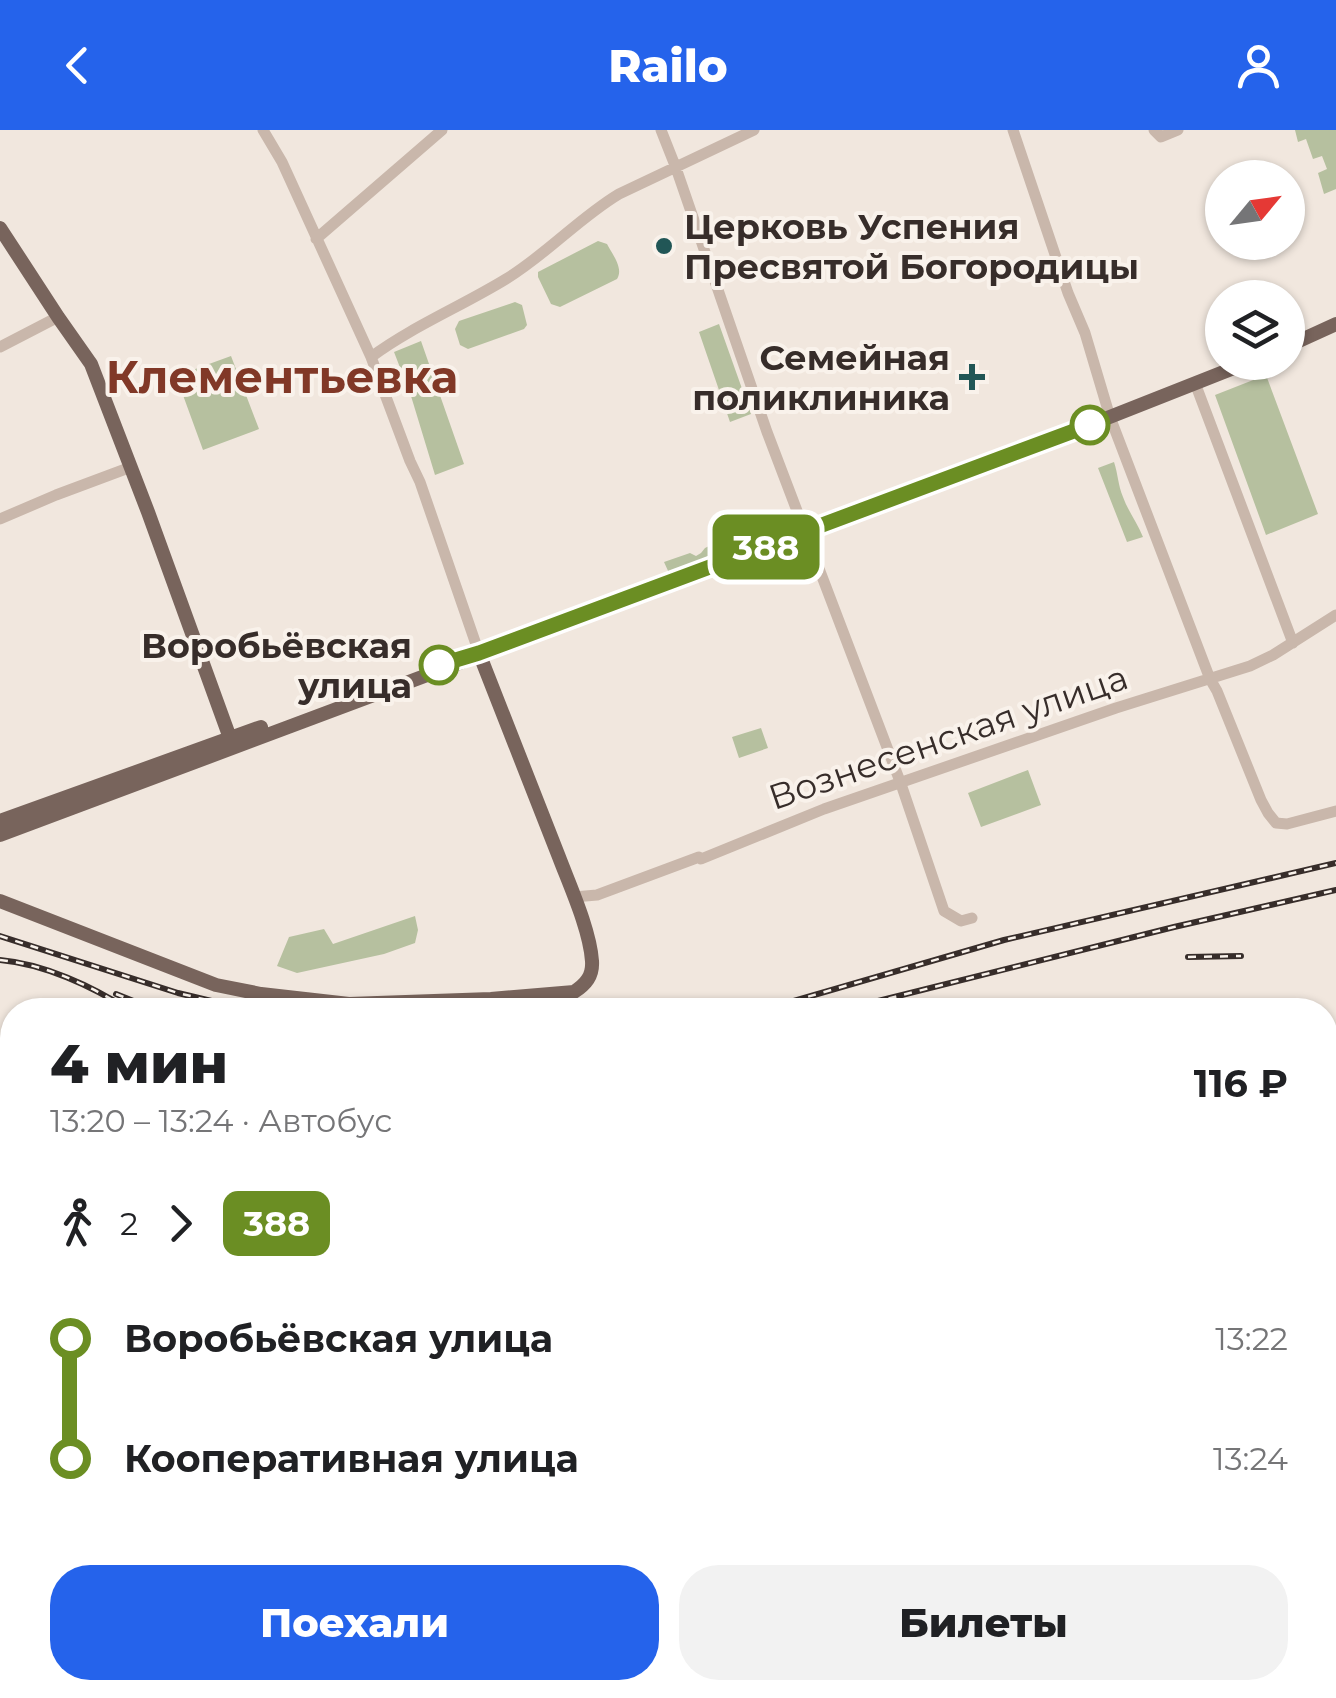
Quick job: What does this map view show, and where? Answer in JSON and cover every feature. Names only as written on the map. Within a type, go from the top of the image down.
[{"type":"main road","points":[[0,228],[91,364],[230,738]]},
{"type":"main road","points":[[1305,338],[1336,324]]},
{"type":"main road","points":[[0,834],[1205,379]]},
{"type":"main road","points":[[0,821],[479,653]]},
{"type":"main road","points":[[479,653],[574,897],[592,963],[584,986],[574,992],[503,998]]},
{"type":"main road","points":[[0,901],[216,985],[308,998]]},
{"type":"street","points":[[263,130],[282,162],[371,357],[420,482],[479,653]]},
{"type":"street","points":[[316,239],[442,130]]},
{"type":"street","points":[[661,130],[767,432],[901,784],[944,912],[961,921],[972,918]]},
{"type":"street","points":[[371,357],[517,272],[600,206],[754,130]]},
{"type":"street","points":[[1012,130],[1085,333],[1110,417],[1210,679],[1261,800],[1276,823],[1336,811]]},
{"type":"street","points":[[1154,130],[1162,137],[1178,130]]},
{"type":"street","points":[[0,346],[58,318]]},
{"type":"street","points":[[1195,383],[1293,643]]},
{"type":"street","points":[[0,519],[131,467]]},
{"type":"street","name":"Вознесенская улица","points":[[574,897],[597,895],[701,859],[824,809],[1250,666],[1336,616]]},
{"type":"green space","points":[[1295,130],[1336,130],[1336,189],[1324,194],[1318,173],[1327,169],[1322,156],[1313,159],[1306,139],[1298,142]]},
{"type":"green space","points":[[598,241],[607,244],[616,261],[617,279],[560,307],[551,304],[538,272]]},
{"type":"green space","points":[[515,302],[522,305],[527,325],[524,329],[468,349],[460,345],[455,329],[459,321]]},
{"type":"green space","points":[[719,324],[751,414],[730,422],[699,332]]},
{"type":"green space","points":[[421,341],[464,464],[435,475],[394,352]]},
{"type":"green space","points":[[231,356],[259,429],[203,450],[176,376]]},
{"type":"green space","points":[[1253,380],[1268,380],[1318,514],[1266,535],[1215,395]]},
{"type":"green space","points":[[1114,462],[1123,497],[1143,537],[1127,542],[1098,468]]},
{"type":"green space","points":[[746,534],[757,541],[669,573],[664,562],[690,553],[696,556],[711,545],[716,548],[726,540]]},
{"type":"green space","points":[[761,728],[768,748],[739,758],[732,737]]},
{"type":"green space","points":[[1028,770],[1041,805],[981,827],[968,793]]},
{"type":"green space","points":[[415,916],[415,943],[384,954],[297,973],[277,966],[289,937],[324,929],[333,944]]},
{"type":"railway","points":[[803,998],[1004,940],[1336,863]]},
{"type":"railway","points":[[890,998],[1336,890]]},
{"type":"railway","points":[[0,936],[199,998]]},
{"type":"railway","points":[[1188,957],[1241,956]]},
{"type":"railway","points":[[0,960],[34,966],[108,998]]},
{"type":"railway","points":[[116,994],[126,998]]},
{"type":"bus line","name":"388","points":[[439,665],[1090,425]]},
{"type":"place","name":"Церковь Успения Пресвятой Богородицы","points":[[664,246]]},
{"type":"place","name":"Семейная поликлиника","points":[[972,377]]},
{"type":"place","name":"Воробьёвская улица","points":[[439,665]]},
{"type":"district","name":"Клементьевка","points":[[282,376]]}]
